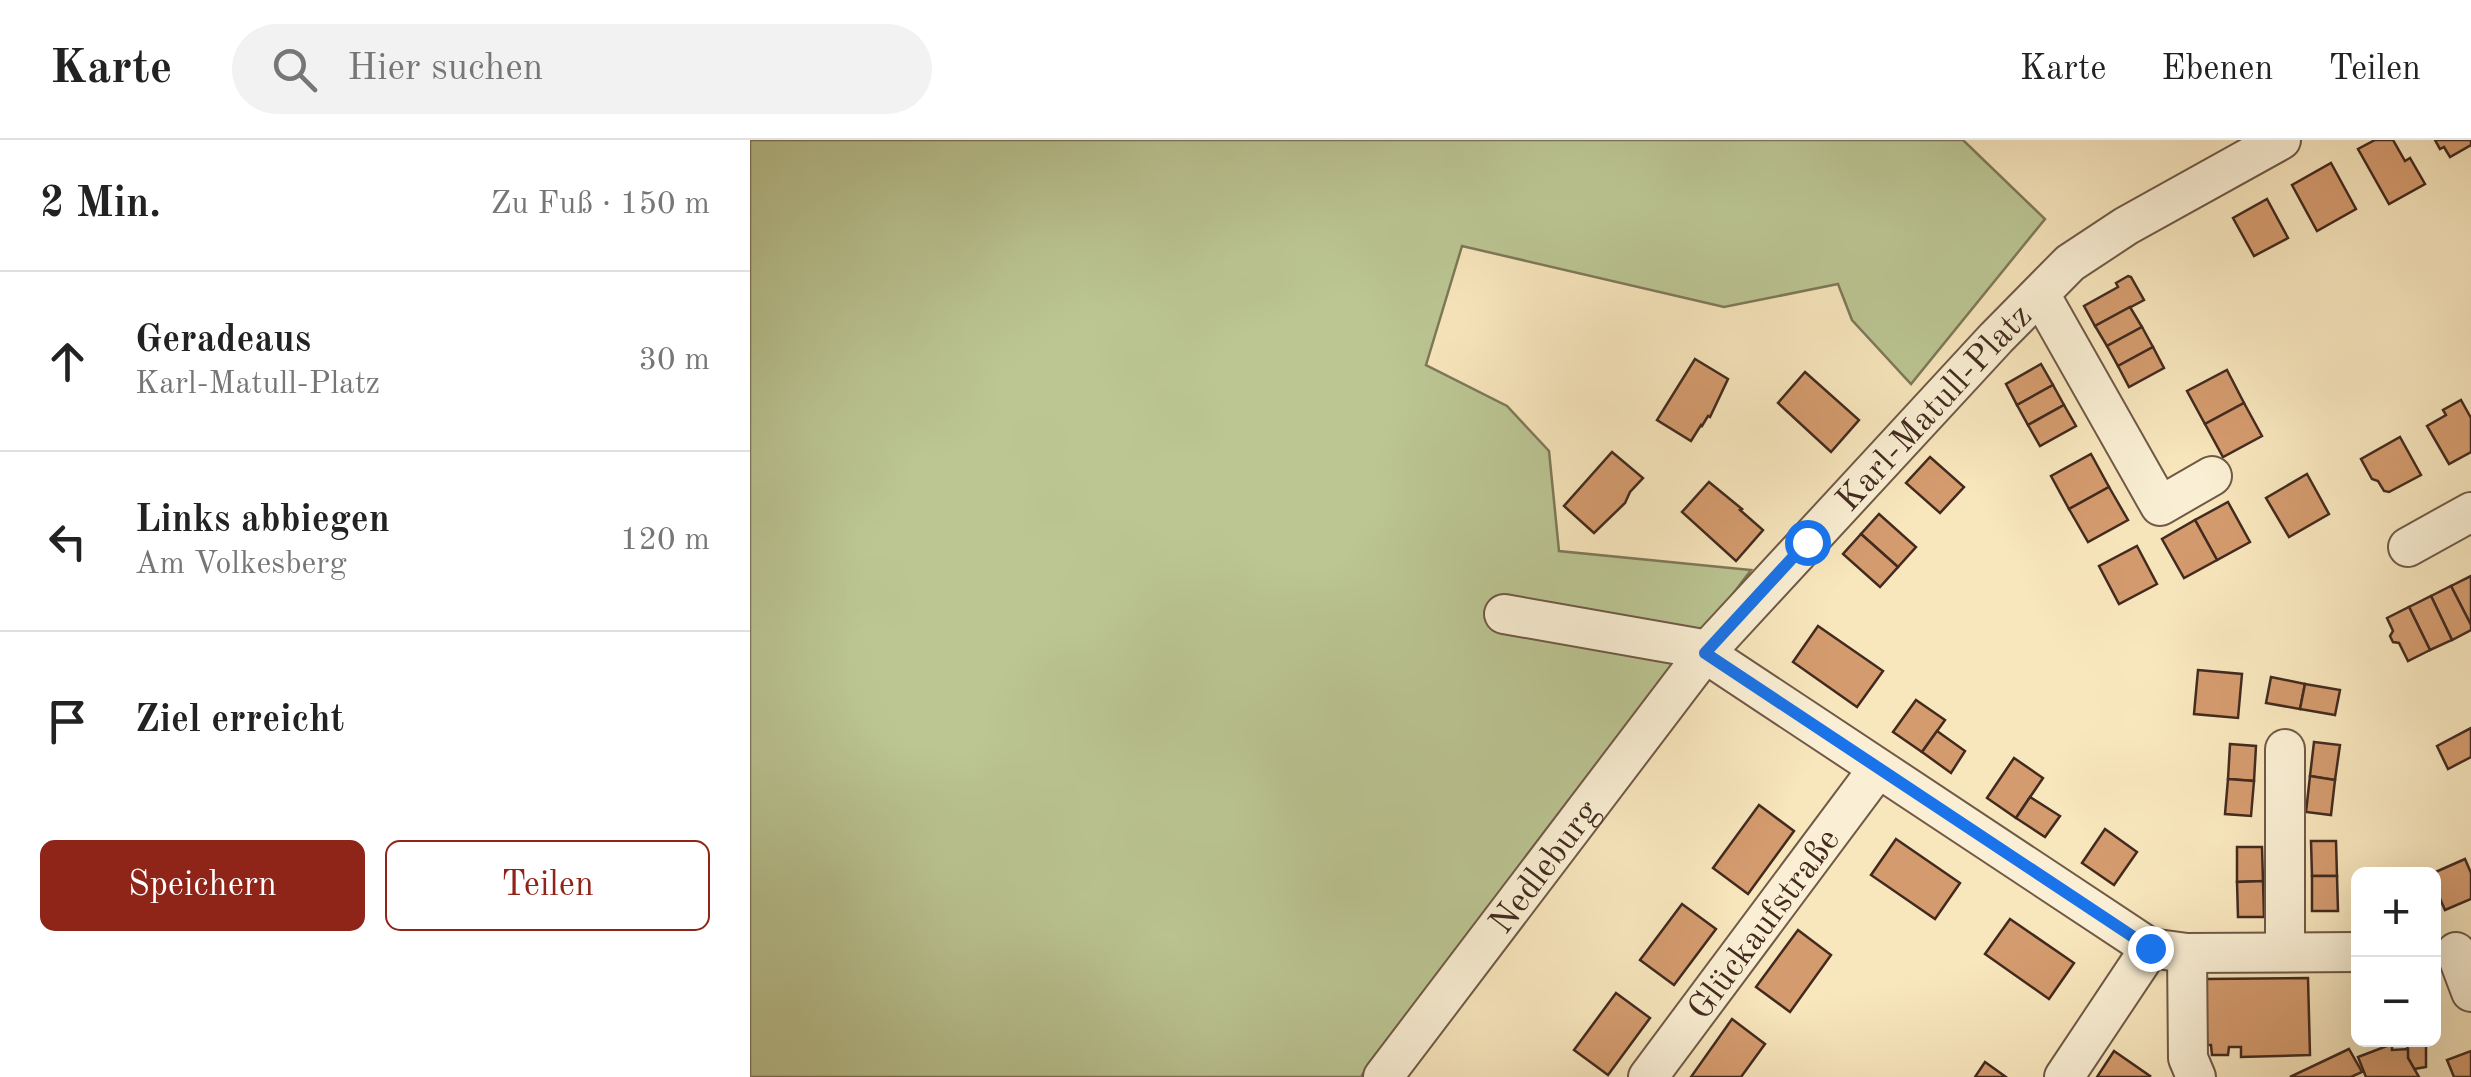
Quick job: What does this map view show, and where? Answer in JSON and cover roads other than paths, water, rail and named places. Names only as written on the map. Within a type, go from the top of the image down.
[{"type":"street","name":"Karl-Matull-Platz","points":[[1705,653],[2070,263],[2126,226],[2281,140]]},
{"type":"street","points":[[2040,294],[2160,506],[2212,476]]},
{"type":"street","points":[[2408,547],[2471,512]]},
{"type":"street","points":[[1504,614],[1698,648],[1877,770],[2168,950],[2351,952]]},
{"type":"street","name":"Nedleburg","points":[[1383,1077],[1705,653]]},
{"type":"street","points":[[2284,952],[2285,750]]},
{"type":"street","name":"Glückaufstraße","points":[[1648,1077],[1877,770]]},
{"type":"street","points":[[2064,1077],[2168,950]]},
{"type":"street","points":[[2168,950],[2188,1058],[2196,1077]]},
{"type":"street","points":[[2454,951],[2471,992]]}]
